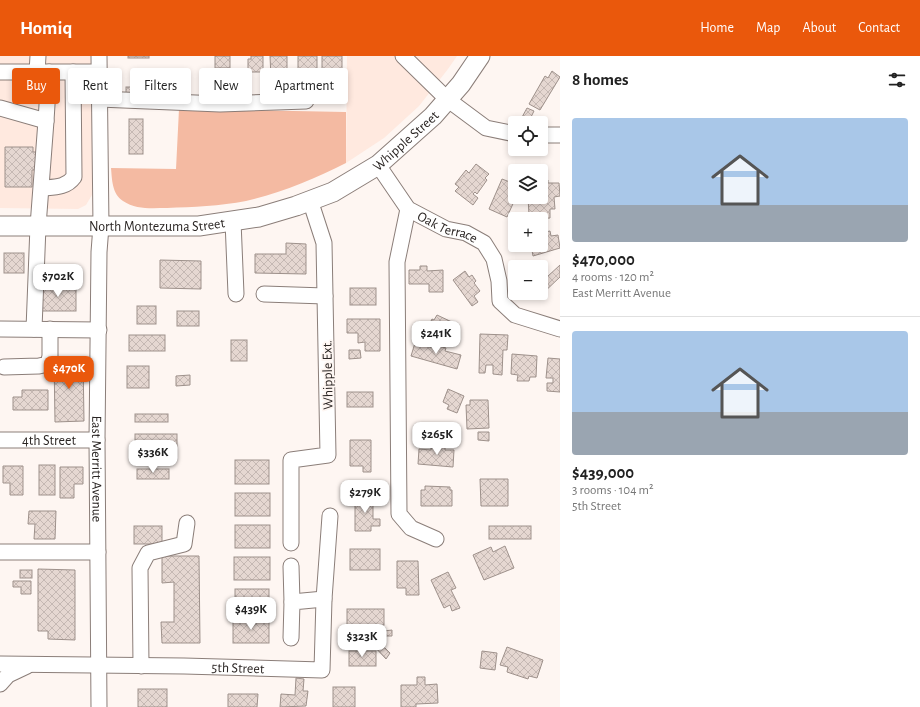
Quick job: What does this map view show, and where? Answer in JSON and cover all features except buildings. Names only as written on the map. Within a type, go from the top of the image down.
[{"type":"main road","name":"Whipple Street","points":[[310,200],[333,192],[378,165],[433,116],[461,84],[480,56]]},
{"type":"main road","name":"North Montezuma Street","points":[[0,226],[200,226],[259,217],[296,206],[310,200]]},
{"type":"street","points":[[38,56],[42,68]]},
{"type":"street","name":"East Merritt Avenue","points":[[98,56],[99,68]]},
{"type":"street","points":[[403,56],[447,99],[486,128],[508,133]]},
{"type":"street","points":[[0,72],[12,72]]},
{"type":"street","points":[[122,99],[220,104],[260,103]]},
{"type":"street","points":[[34,329],[38,226],[46,121],[45,104]]},
{"type":"street","points":[[42,188],[61,186],[70,183],[74,177],[73,104]]},
{"type":"street","name":"East Merritt Avenue","points":[[99,104],[101,226],[99,252],[97,440],[99,707]]},
{"type":"street","points":[[0,108],[46,121]]},
{"type":"street","points":[[548,135],[560,135]]},
{"type":"street","name":"Oak Terrace","points":[[378,165],[408,209],[446,229],[466,233],[484,243],[494,259],[499,281],[500,301],[515,315],[560,329]]},
{"type":"street","name":"Whipple Ext.","points":[[290,543],[290,460],[328,455],[324,244],[310,200]]},
{"type":"street","points":[[408,209],[397,262],[399,514],[411,528],[436,539]]},
{"type":"street","points":[[233,221],[236,294]]},
{"type":"street","points":[[264,294],[325,296]]},
{"type":"street","points":[[0,329],[99,330]]},
{"type":"street","points":[[4,367],[39,366],[48,364],[50,356],[50,329]]},
{"type":"street","name":"4th Street","points":[[0,440],[97,440]]},
{"type":"street","name":"5th Street","points":[[0,664],[322,670],[324,599],[330,516]]},
{"type":"street","points":[[141,666],[140,568],[148,553],[184,544],[186,523]]},
{"type":"street","points":[[0,552],[98,552]]},
{"type":"street","points":[[291,566],[291,638]]},
{"type":"street","points":[[292,602],[324,599]]},
{"type":"street","points":[[0,684],[8,675],[30,664]]},
{"type":"shaded area","points":[[0,56],[94,56],[94,68],[68,68],[68,104],[93,104],[92,195],[86,205],[78,209],[0,208]]},
{"type":"shaded area","points":[[347,56],[457,56],[419,106],[384,138],[346,163],[347,104],[348,104]]},
{"type":"shaded area","points":[[179,109],[346,112],[346,163],[297,185],[272,194],[236,203],[167,208],[144,208],[128,204],[119,198],[115,190],[112,181],[111,168],[176,169]]}]
